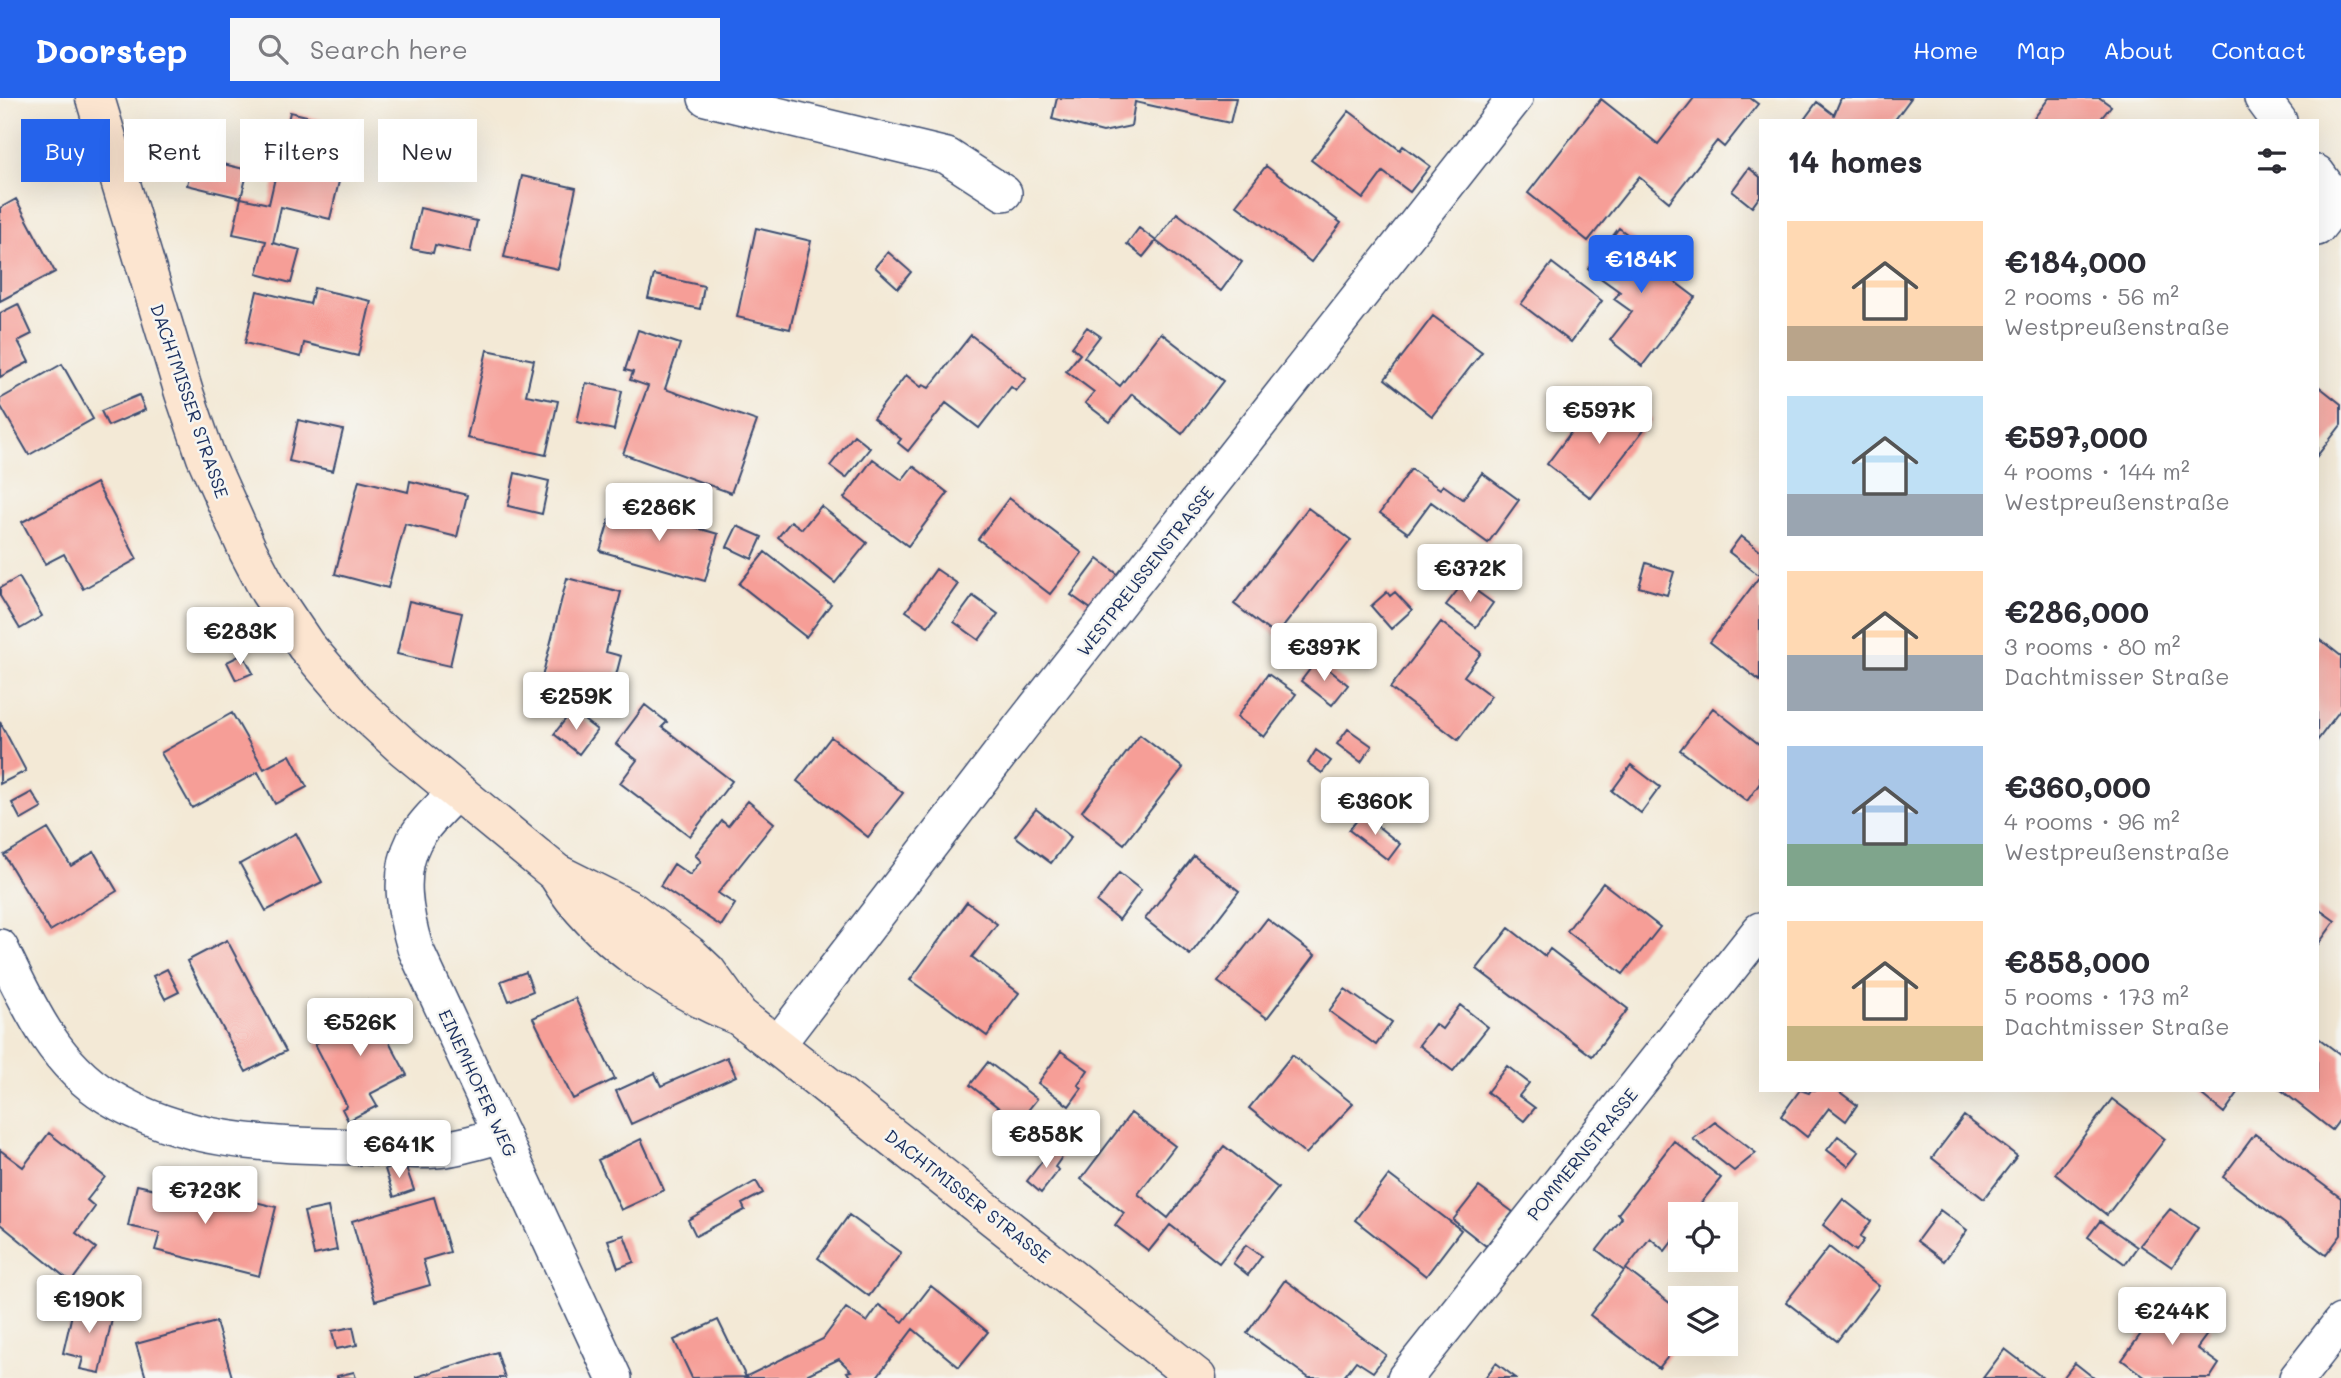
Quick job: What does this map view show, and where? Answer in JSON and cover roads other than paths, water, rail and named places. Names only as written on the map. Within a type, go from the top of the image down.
[{"type":"street","name":"DACHTMISSER STRASSE","points":[[95,98],[184,393],[206,457],[269,591],[306,646],[354,702],[556,873],[583,910],[630,951],[699,999],[739,1016],[1197,1378]]},
{"type":"street","points":[[706,98],[947,156],[1004,192]]},
{"type":"street","name":"WESTPREUSSENSTRASSE","points":[[777,1045],[1023,724],[1514,98]]},
{"type":"street","points":[[2262,98],[2278,119]]},
{"type":"street","points":[[2319,177],[2334,209]]},
{"type":"street","name":"EINEMHOFER WEG","points":[[457,791],[414,841],[405,874],[407,920],[415,948],[614,1378]]},
{"type":"street","name":"POMMERNSTRASSE","points":[[1405,1378],[1759,931]]},
{"type":"street","points":[[0,947],[36,1020],[68,1062],[106,1096],[153,1118],[201,1135],[261,1144],[442,1149],[502,1135]]},
{"type":"street","points":[[2297,1378],[2341,1322]]}]
